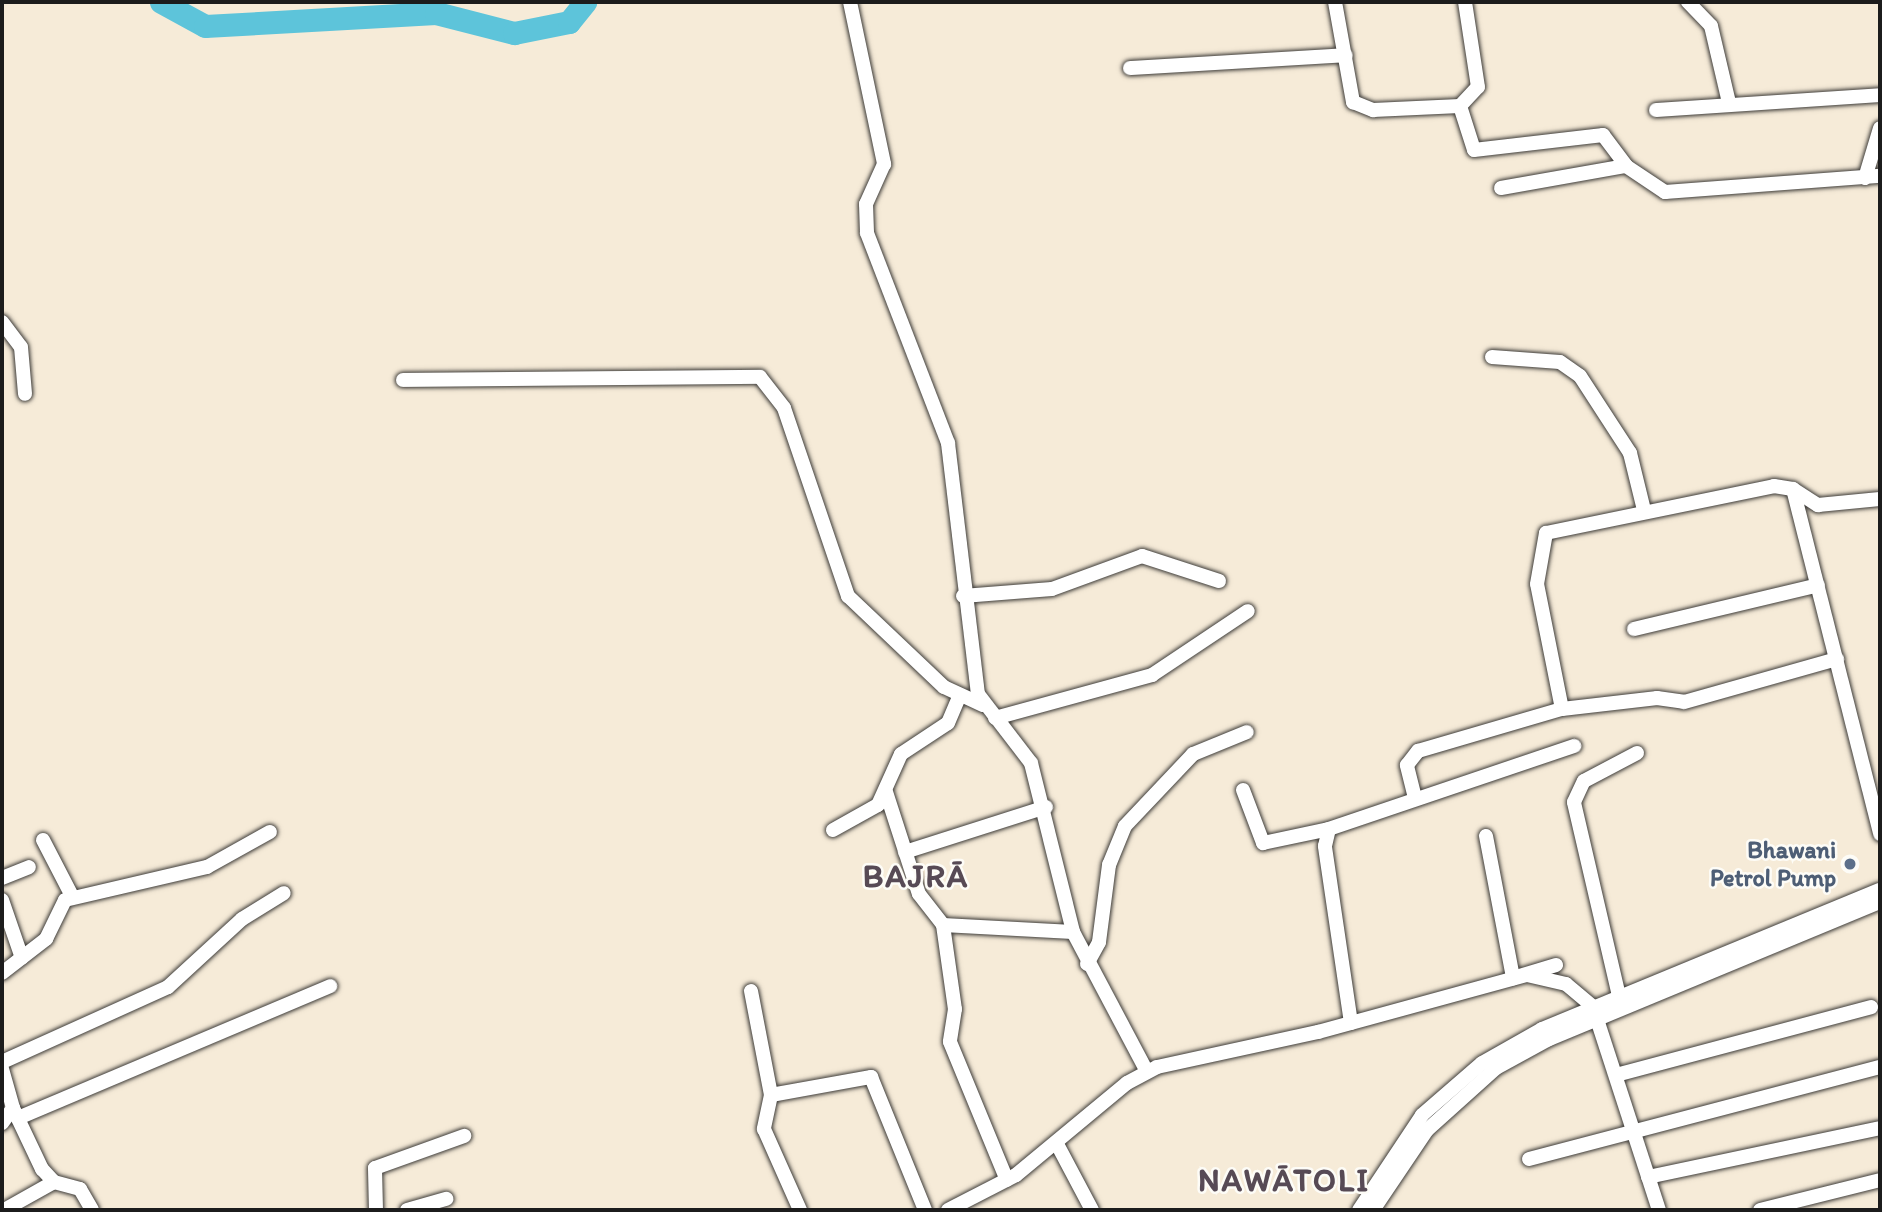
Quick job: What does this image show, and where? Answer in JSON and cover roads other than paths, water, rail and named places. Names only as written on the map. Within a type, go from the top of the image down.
[{"type":"street","points":[[850,2],[884,164],[866,204],[867,233],[948,443],[963,596],[983,705]]},
{"type":"street","points":[[1335,2],[1353,102],[1362,108],[1460,106],[1478,86],[1465,2]]},
{"type":"street","points":[[1688,2],[1711,26],[1728,103]]},
{"type":"street","points":[[1130,68],[1346,55]]},
{"type":"street","points":[[1656,110],[1728,103],[1880,95]]},
{"type":"street","points":[[1460,106],[1474,150],[1603,135],[1626,166],[1665,192],[1880,176]]},
{"type":"street","points":[[1865,178],[1880,128]]},
{"type":"street","points":[[1501,188],[1626,166]]},
{"type":"street","points":[[2,322],[21,347],[25,394]]},
{"type":"street","points":[[1492,358],[1560,362],[1580,376],[1630,453],[1644,510]]},
{"type":"street","points":[[403,380],[760,377],[784,408],[848,596],[959,697],[983,705],[1025,751],[1046,807],[1073,932],[1087,964],[1147,1072]]},
{"type":"street","points":[[1562,709],[1539,602],[1541,539],[1555,528],[1774,486],[1793,489],[1818,505],[1880,499]]},
{"type":"street","points":[[1793,489],[1880,834]]},
{"type":"street","points":[[963,596],[1052,589],[1142,556],[1219,582]]},
{"type":"street","points":[[1634,629],[1818,585]]},
{"type":"street","points":[[995,718],[1152,675],[1248,611]]},
{"type":"street","points":[[1415,798],[1407,765],[1418,751],[1562,709],[1657,698],[1684,702],[1837,659]]},
{"type":"street","points":[[833,830],[869,811],[886,792],[901,754],[948,723],[959,697]]},
{"type":"street","points":[[1087,964],[1102,930],[1110,865],[1125,826],[1193,754],[1247,732]]},
{"type":"street","points":[[1243,790],[1263,843],[1329,829],[1574,746]]},
{"type":"street","points":[[1619,996],[1574,802],[1584,781],[1637,753]]},
{"type":"street","points":[[886,792],[925,906],[943,925],[955,1009],[950,1042],[1007,1180]]},
{"type":"street","points":[[905,852],[1046,807]]},
{"type":"street","points":[[1329,829],[1325,846],[1352,1024]]},
{"type":"street","points":[[2,973],[46,939],[72,896],[206,867],[270,832]]},
{"type":"street","points":[[1486,836],[1513,978]]},
{"type":"street","points":[[43,840],[72,896]]},
{"type":"street","points":[[2,878],[29,867]]},
{"type":"street","points":[[1373,1210],[1406,1157],[1463,1094],[1496,1068],[1595,1013],[1619,996],[1880,890]]},
{"type":"street","points":[[2,1062],[181,979],[242,919],[284,893]]},
{"type":"street","points":[[2,900],[22,958]]},
{"type":"street","points":[[1359,1210],[1396,1149],[1451,1087],[1513,1044],[1880,902]]},
{"type":"street","points":[[943,925],[1073,932]]},
{"type":"street","points":[[948,1210],[1007,1180],[1147,1072],[1232,1046],[1352,1024],[1556,965]]},
{"type":"street","points":[[1513,978],[1551,977],[1595,1013],[1659,1210]]},
{"type":"street","points":[[2,1123],[15,1113],[330,986]]},
{"type":"street","points":[[751,991],[771,1095],[764,1129],[800,1210]]},
{"type":"street","points":[[1616,1075],[1871,1007]]},
{"type":"street","points":[[1529,1159],[1880,1067]]},
{"type":"street","points":[[2,1069],[15,1113],[54,1182]]},
{"type":"street","points":[[771,1095],[871,1077],[925,1210]]},
{"type":"street","points":[[1648,1177],[1880,1128]]},
{"type":"street","points":[[376,1210],[374,1168],[464,1136]]},
{"type":"street","points":[[1057,1144],[1091,1210]]},
{"type":"street","points":[[1760,1210],[1880,1180]]},
{"type":"street","points":[[4,1210],[54,1182],[80,1189],[92,1210]]},
{"type":"street","points":[[407,1210],[446,1199]]},
{"type":"waterway","points":[[161,2],[205,26],[436,13],[514,33],[569,22],[585,2]]},
{"type":"place","name":"Bhawani Petrol Pump","points":[[1850,864]]},
{"type":"district","name":"BAJRĀ","points":[[916,876]]},
{"type":"district","name":"NAWĀTOLI","points":[[1284,1180]]}]
